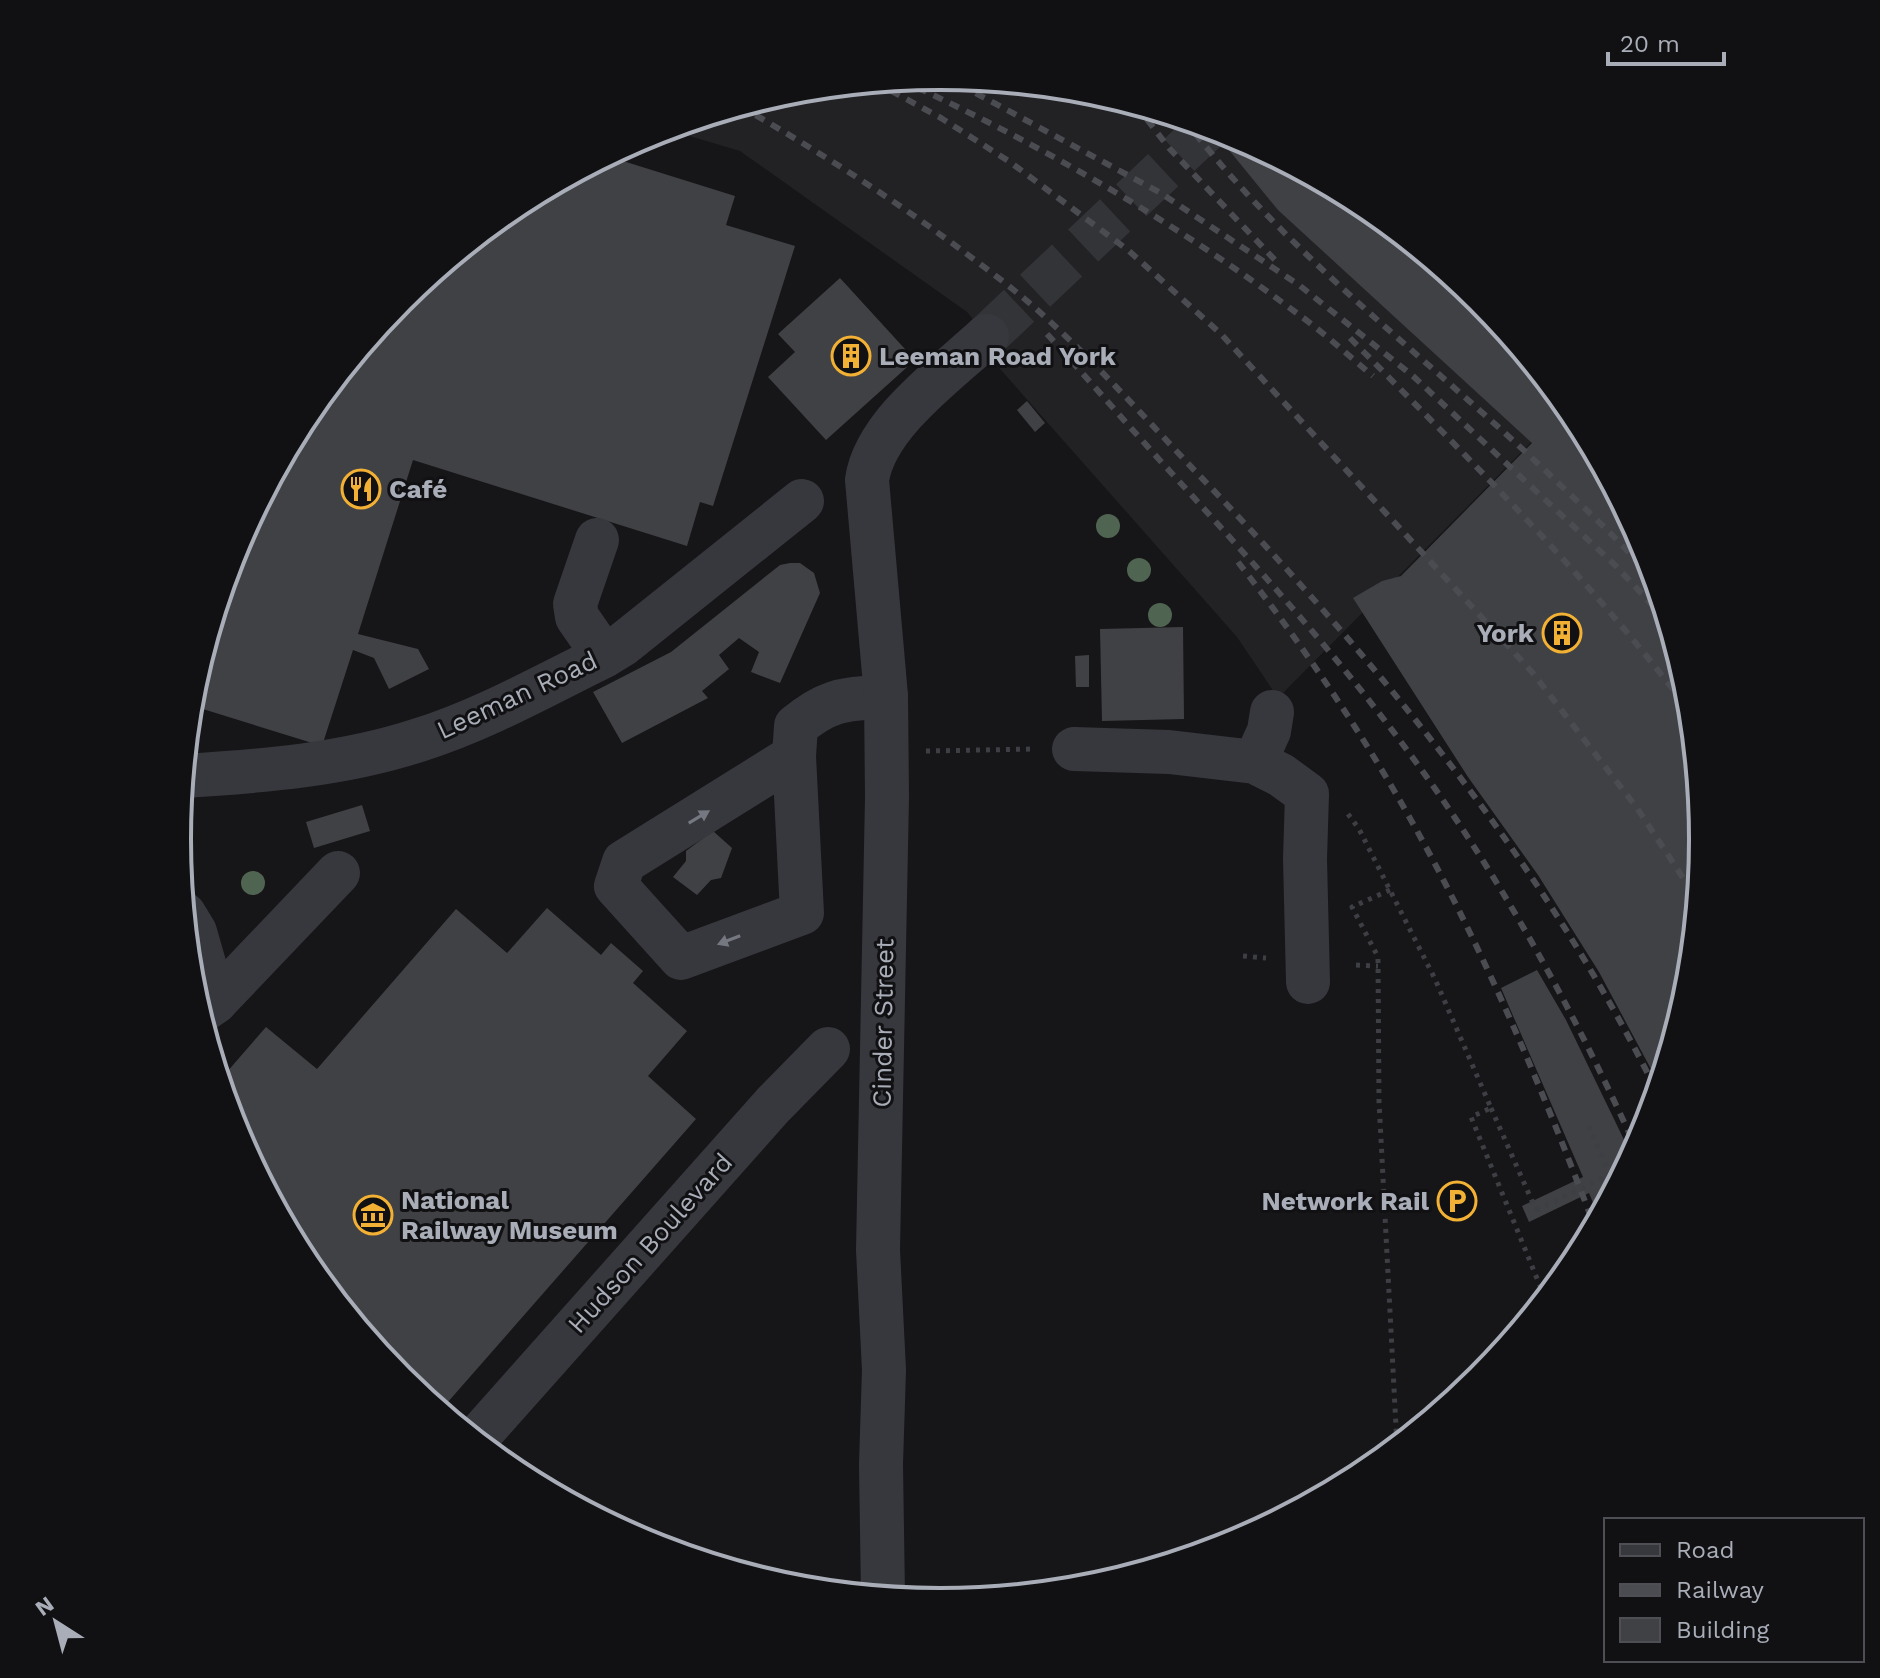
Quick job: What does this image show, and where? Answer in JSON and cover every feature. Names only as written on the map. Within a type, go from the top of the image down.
[{"type":"street","name":"Cinder Street","points":[[883,1585],[881,1464],[884,1370],[878,1250],[887,797],[886,696],[867,480],[874,451],[917,400],[987,336]]},
{"type":"street","name":"Leeman Road","points":[[194,775],[278,770],[360,756],[420,740],[483,715],[604,656],[643,629],[802,501]]},
{"type":"street","points":[[597,540],[575,604],[577,617],[604,656]]},
{"type":"street","points":[[794,756],[624,862],[616,886],[681,958],[802,913],[794,756],[796,726],[831,702],[886,696]]},
{"type":"street","points":[[1255,762],[1269,731],[1272,712]]},
{"type":"street","points":[[1074,749],[1169,752],[1255,762],[1281,775],[1307,794],[1308,982]]},
{"type":"street","points":[[210,1004],[338,873]]},
{"type":"street","points":[[198,943],[203,974]]},
{"type":"street","name":"Hudson Boulevard","points":[[482,1432],[764,1115],[828,1049]]},
{"type":"path","points":[[916,751],[1074,749]]},
{"type":"path","points":[[1396,1433],[1379,1101],[1378,957],[1352,907],[1390,890],[1435,979],[1536,1210],[1609,1175]]},
{"type":"path","points":[[1356,965],[1378,966]]},
{"type":"path","points":[[1491,1108],[1471,1117],[1540,1286]]},
{"type":"path","points":[[1589,1126],[1610,1174]]},
{"type":"shaded area","points":[[940,90],[1038,96],[1086,104],[1181,130],[1227,147],[1314,190],[1396,245],[1470,309],[1503,345],[1558,416],[1278,698],[1237,637],[993,361],[1002,354],[967,312],[740,151],[686,135],[794,104],[842,96]]},
{"type":"building","points":[[1226,147],[1271,167],[1356,216],[1434,276],[1470,309],[1534,383],[1563,423],[1612,508],[1632,552],[1649,598],[1675,693],[1683,741],[1689,839],[1683,937],[1675,985],[1652,1071],[1599,972],[1538,875],[1468,777],[1353,598],[1382,581],[1401,576],[1532,443],[1278,210]]},
{"type":"building","points":[[623,161],[735,196],[726,225],[795,246],[713,506],[700,502],[687,546],[413,460],[358,634],[418,649],[429,669],[389,689],[374,658],[353,650],[322,746],[202,709],[205,693],[231,598],[248,552],[291,464],[346,383],[410,309],[484,245],[524,216]]},
{"type":"building","name":"Leeman Road York","points":[[840,278],[915,360],[826,440],[768,377],[795,352],[778,334]]},
{"type":"building","points":[[1027,401],[1045,423],[1035,432],[1017,410]]},
{"type":"building","points":[[800,563],[814,573],[820,593],[780,683],[751,672],[759,652],[739,638],[719,655],[729,669],[702,691],[708,698],[622,743],[593,692],[671,652],[780,565]]},
{"type":"building","points":[[1183,627],[1184,719],[1102,721],[1100,629]]},
{"type":"building","points":[[1089,655],[1089,687],[1076,687],[1075,656]]},
{"type":"building","points":[[362,805],[370,831],[314,848],[306,822]]},
{"type":"building","points":[[713,831],[732,848],[721,878],[711,880],[697,895],[673,877],[686,861],[686,851]]},
{"type":"building","points":[[547,908],[601,955],[611,943],[643,971],[633,983],[687,1031],[648,1076],[696,1119],[447,1403],[377,1333],[317,1255],[268,1170],[228,1071],[266,1027],[317,1069],[456,909],[507,953]]},
{"type":"building","points":[[1537,970],[1566,1020],[1625,1142],[1594,1205],[1589,1193],[1529,1222],[1522,1206],[1583,1177],[1501,988]]},
{"type":"tunnel","points":[[987,336],[1199,137]]},
{"type":"railway","points":[[923,91],[1055,158],[1155,216],[1298,314],[1373,376]]},
{"type":"railway","points":[[972,91],[1159,192],[1299,285],[1413,376],[1616,566],[1651,603]]},
{"type":"railway","points":[[893,92],[1010,162],[1128,250],[1221,334],[1532,672],[1637,808],[1687,884]]},
{"type":"railway","points":[[753,114],[882,194],[1025,299],[1103,373],[1263,543],[1390,689],[1508,843],[1562,923],[1612,1006],[1650,1078]]},
{"type":"railway","points":[[1148,120],[1169,148],[1275,260]]},
{"type":"railway","points":[[1198,136],[1268,216],[1313,261],[1504,432],[1635,560]]},
{"type":"railway","points":[[1047,334],[1295,611],[1407,750],[1472,844],[1532,943],[1629,1133]]},
{"type":"railway","points":[[1350,338],[1569,566],[1675,692]]},
{"type":"railway","points":[[1238,562],[1306,653],[1348,716],[1434,862],[1508,1015],[1589,1213]]},
{"type":"place","name":"Leeman Road York","points":[[851,356]]},
{"type":"place","name":"Café","points":[[361,489]]},
{"type":"place","name":"York","points":[[1562,633]]},
{"type":"place","name":"Network Rail","points":[[1457,1201]]},
{"type":"place","name":"National Railway Museum","points":[[373,1215]]}]
